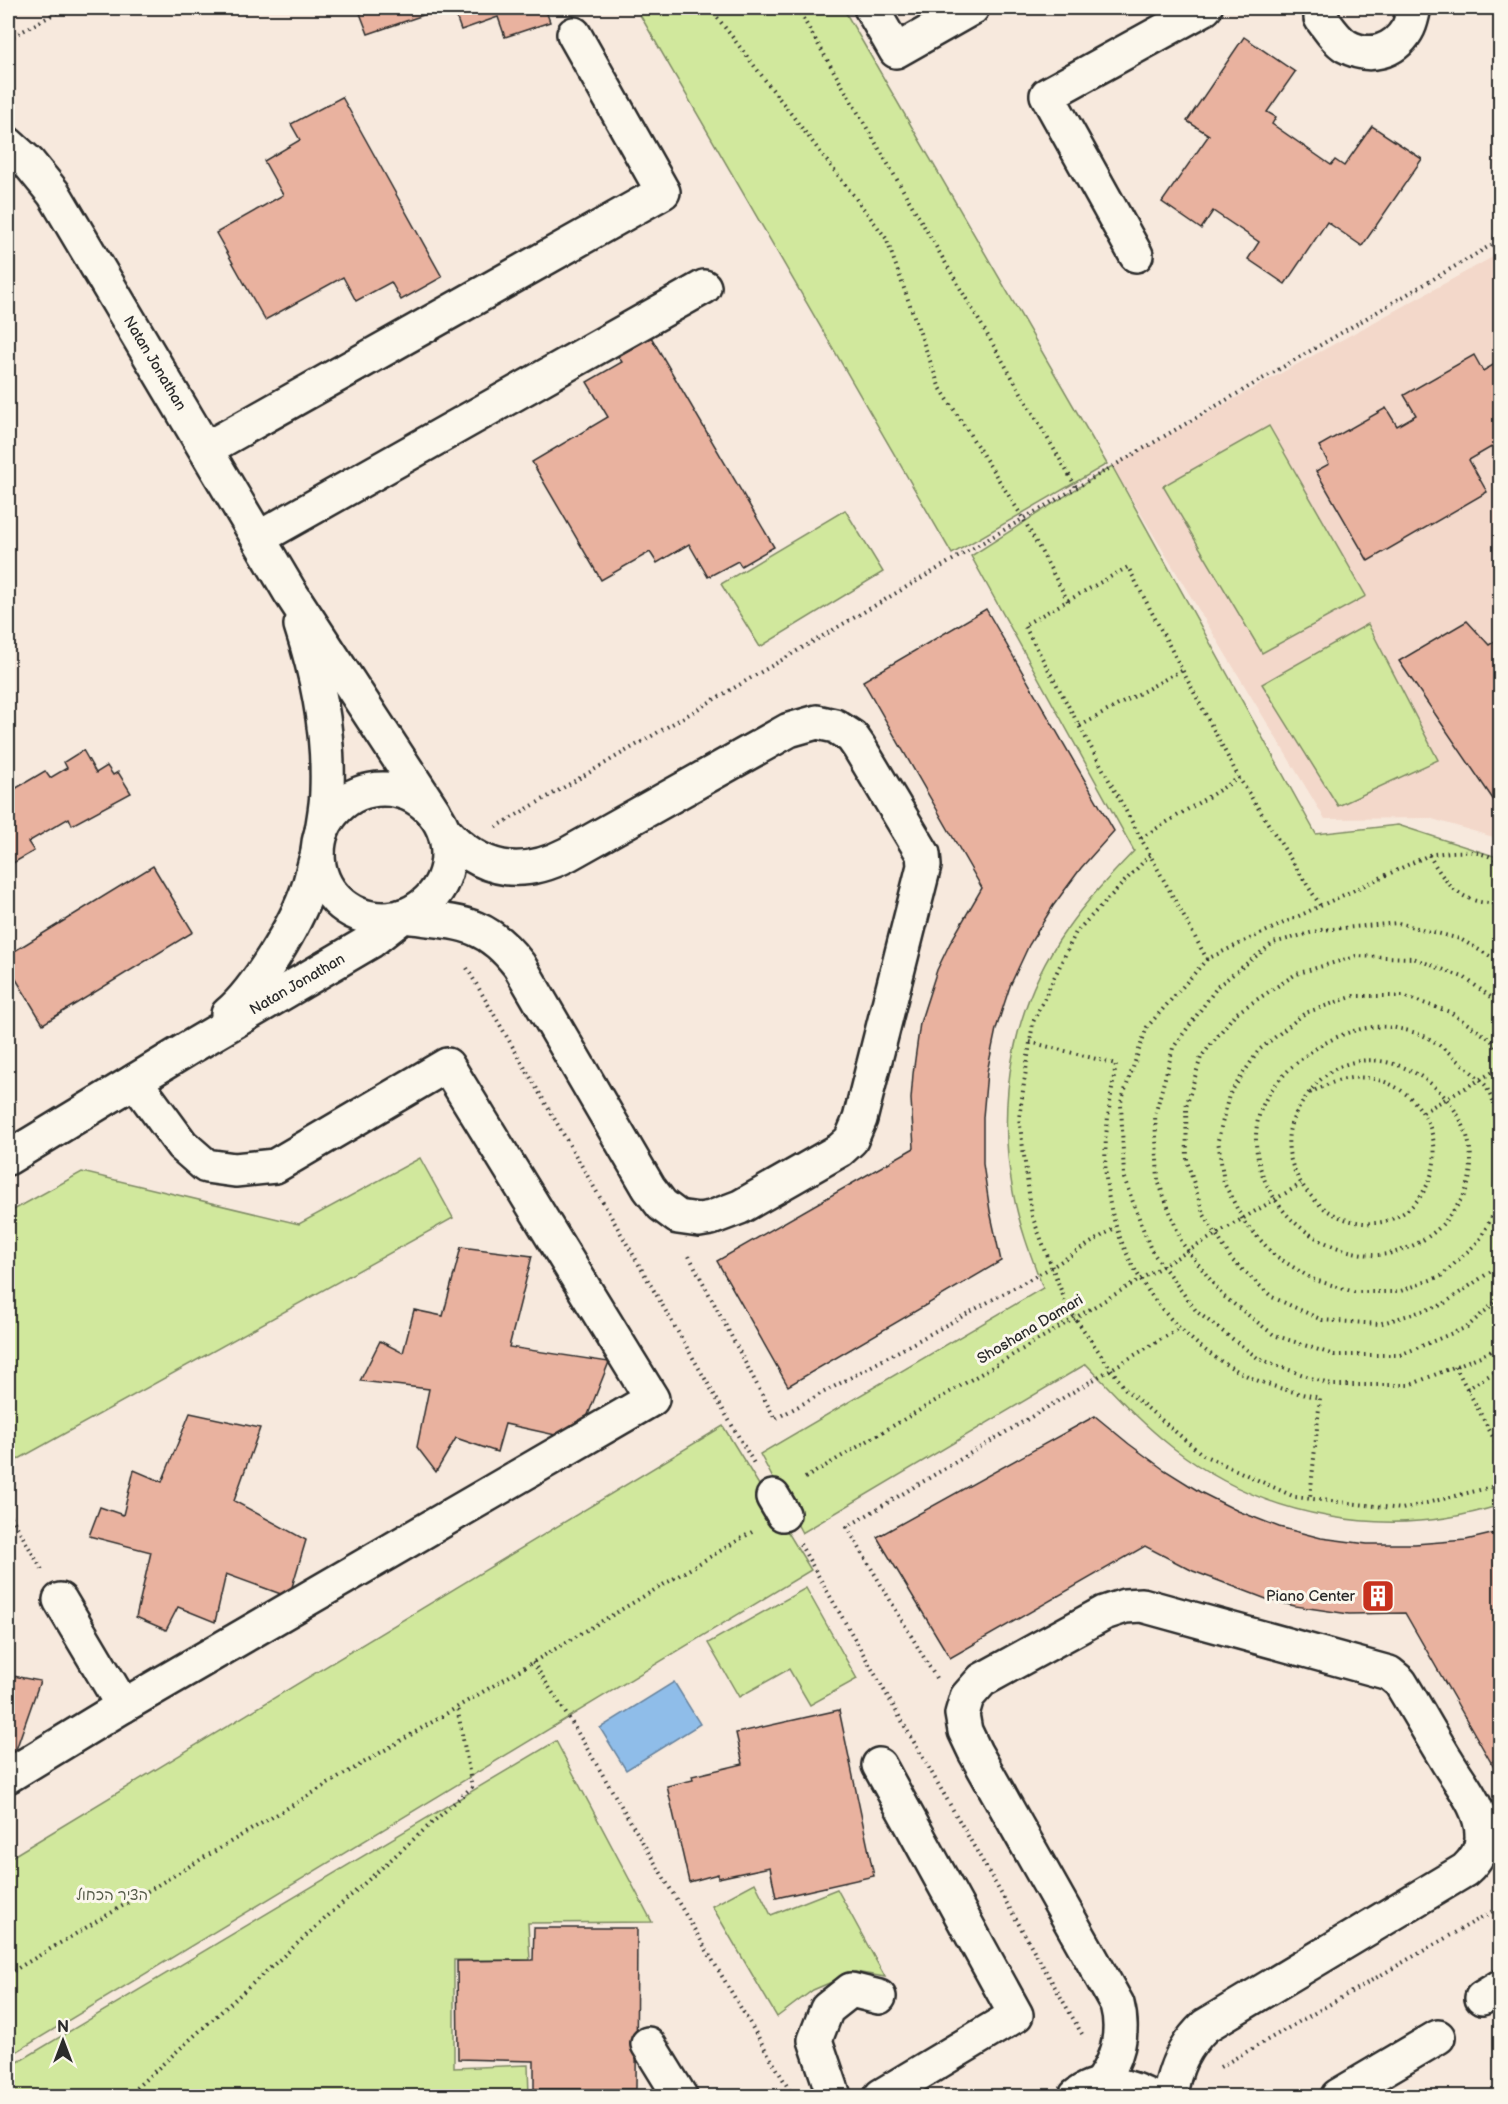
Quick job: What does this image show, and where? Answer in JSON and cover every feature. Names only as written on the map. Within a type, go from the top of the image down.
[{"type":"street","points":[[871,8],[897,51],[972,8]]},
{"type":"street","points":[[1136,255],[1047,95],[1205,8]]},
{"type":"street","points":[[1321,18],[1345,45],[1363,53],[1379,53],[1396,44],[1408,29],[1414,8]]},
{"type":"street","points":[[206,449],[663,192],[574,34]]},
{"type":"street","name":"Natan Jonathan","points":[[8,144],[28,162],[54,194],[290,592],[446,831]]},
{"type":"street","points":[[259,538],[704,287]]},
{"type":"street","name":"Natan Jonathan","points":[[189,1048],[242,1003],[267,966],[307,891],[320,842],[327,792],[327,752],[317,683],[290,592]]},
{"type":"street","points":[[817,722],[835,726],[843,731],[859,747],[922,854],[924,866],[860,1119],[851,1140],[840,1150],[725,1214],[699,1220],[688,1219],[678,1216],[662,1205],[649,1188],[519,965],[499,942],[480,929],[459,922],[403,916],[381,919],[358,914],[332,895],[321,875],[320,842],[333,812],[350,797],[372,790],[395,790],[416,797],[446,831],[481,860],[503,867],[528,868],[554,861],[798,726],[817,722]]},
{"type":"street","points":[[403,916],[427,902],[441,885],[448,854],[446,831]]},
{"type":"street","name":"Natan Jonathan","points":[[8,1158],[371,941],[403,916]]},
{"type":"street","points":[[8,1776],[123,1706],[652,1399],[447,1065],[275,1166],[235,1170],[207,1166],[182,1145],[135,1081]]},
{"type":"street","points":[[60,1600],[123,1706]]},
{"type":"street","points":[[1142,1605],[1389,1673],[1400,1682],[1473,1803],[1482,1834],[1479,1851],[1471,1865],[1206,2026],[1188,2044],[1163,2096],[1120,2085],[1094,2086],[1118,2050],[1121,2032],[1120,2014],[1113,1994],[975,1752],[963,1722],[963,1705],[967,1697],[982,1680],[1104,1614],[1125,1606],[1142,1605]]},
{"type":"street","points":[[879,1765],[1016,2015],[881,2097]]},
{"type":"street","points":[[834,2097],[814,2040],[827,2009],[850,1990],[879,1997]]},
{"type":"street","points":[[1338,2097],[1437,2037]]},
{"type":"street","points":[[648,2044],[680,2097]]},
{"type":"path","points":[[8,39],[65,8]]},
{"type":"path","points":[[710,8],[886,238],[939,386],[1023,518],[1068,600]]},
{"type":"path","points":[[797,8],[1076,487]]},
{"type":"path","points":[[446,831],[1023,518],[1500,240]]},
{"type":"path","points":[[1207,959],[1024,625],[1128,567],[1239,778],[1320,905]]},
{"type":"path","points":[[1080,726],[1182,670]]},
{"type":"path","points":[[1141,838],[1239,778]]},
{"type":"path","points":[[1500,862],[1473,852],[1429,855],[1207,959],[1147,1027],[1121,1102],[1124,1178],[1151,1250],[1197,1312],[1259,1359],[1331,1385],[1410,1385],[1490,1352],[1500,1343]]},
{"type":"path","points":[[1150,855],[1076,932],[1033,1022],[1019,1118],[1032,1216],[1068,1308],[1126,1390],[1203,1455],[1295,1497],[1402,1509],[1500,1485]]},
{"type":"path","points":[[1429,855],[1439,872],[1459,894],[1480,903],[1500,903]]},
{"type":"path","points":[[439,921],[778,1505],[1094,2086]]},
{"type":"path","points":[[1500,962],[1460,939],[1398,922],[1321,930],[1273,943],[1218,986],[1173,1048],[1155,1115],[1158,1181],[1182,1243],[1222,1295],[1274,1335],[1334,1355],[1400,1355],[1467,1327],[1500,1298]]},
{"type":"path","points":[[1500,1004],[1465,978],[1413,958],[1356,956],[1296,974],[1235,1014],[1201,1057],[1186,1107],[1187,1161],[1203,1213],[1232,1260],[1272,1297],[1322,1320],[1379,1324],[1443,1305],[1500,1264]]},
{"type":"path","points":[[1500,1051],[1490,1039],[1450,1012],[1403,996],[1354,996],[1305,1013],[1259,1050],[1229,1095],[1218,1140],[1224,1183],[1242,1218],[1274,1255],[1312,1279],[1354,1292],[1398,1292],[1441,1276],[1479,1241],[1500,1202]]},
{"type":"path","points":[[1310,1093],[1336,1081],[1362,1078],[1385,1082],[1404,1092],[1423,1112],[1430,1126],[1435,1147],[1434,1168],[1426,1190],[1410,1209],[1392,1220],[1373,1224],[1353,1222],[1335,1215],[1318,1203],[1301,1184],[1288,1149],[1290,1128],[1299,1106],[1321,1078],[1348,1063],[1377,1061],[1406,1068],[1432,1084],[1454,1106],[1467,1132],[1472,1163],[1465,1194],[1443,1225],[1413,1246],[1381,1256],[1350,1253],[1320,1241],[1294,1223],[1275,1199],[1260,1170],[1255,1140],[1261,1108],[1280,1080],[1316,1047],[1354,1030],[1393,1028],[1429,1038],[1480,1079],[1486,1086],[1500,1117]]},
{"type":"path","points":[[1030,1042],[1116,1064],[1106,1125],[1106,1179],[1116,1227],[1134,1269],[1158,1305],[1180,1328],[1219,1359],[1253,1378],[1287,1391],[1320,1398],[1310,1498]]},
{"type":"path","points":[[1423,1112],[1500,1068]]},
{"type":"path","name":"Shoshana Damari","points":[[8,1974],[533,1662],[1074,1317],[1301,1184]]},
{"type":"path","points":[[662,1205],[775,1419],[1052,1267],[1116,1227]]},
{"type":"path","points":[[963,1722],[847,1527],[1180,1328]]},
{"type":"path","points":[[1455,1366],[1500,1450]]},
{"type":"path","points":[[1467,1389],[1500,1369]]},
{"type":"path","points":[[8,1447],[11,1448],[8,1463]]},
{"type":"path","points":[[8,1511],[60,1600]]},
{"type":"path","points":[[533,1662],[572,1723],[792,2097]]},
{"type":"path","points":[[127,2097],[472,1787],[457,1707]]},
{"type":"path","points":[[1163,2096],[1500,1907]]},
{"type":"shaded area","points":[[1500,253],[1500,839],[1429,818],[1325,819],[1112,466]]},
{"type":"green space","points":[[636,8],[843,8],[1107,464],[952,554]]},
{"type":"green space","points":[[1269,426],[1366,596],[1262,653],[1163,486]]},
{"type":"green space","points":[[1112,466],[1316,834],[1398,825],[1500,858],[1500,1505],[1458,1516],[1414,1521],[1371,1521],[1328,1517],[1287,1506],[1246,1492],[1208,1472],[1172,1447],[1138,1417],[1086,1364],[802,1533],[760,1454],[1043,1288],[1019,1216],[1008,1158],[1008,1089],[1013,1055],[1021,1022],[1048,959],[1082,909],[1134,851],[971,556]]},
{"type":"green space","points":[[845,510],[883,572],[760,647],[721,584]]},
{"type":"green space","points":[[1368,624],[1438,760],[1338,806],[1262,684]]},
{"type":"green space","points":[[420,1158],[453,1218],[8,1465],[8,1213],[82,1172],[299,1224]]},
{"type":"green space","name":"הציר הכחול","points":[[723,1426],[811,1570],[8,2057],[8,1859]]},
{"type":"green space","points":[[806,1588],[857,1679],[810,1705],[789,1669],[739,1697],[708,1643]]},
{"type":"green space","points":[[556,1741],[652,1922],[528,1923],[530,1960],[454,1960],[454,2068],[528,2065],[529,2096],[8,2096],[8,2068]]},
{"type":"green space","points":[[755,1883],[771,1915],[837,1889],[885,1977],[855,1972],[813,1990],[777,2017],[712,1906]]},
{"type":"water","points":[[674,1682],[700,1724],[626,1770],[600,1728]]},
{"type":"building","points":[[358,8],[444,8],[368,34]]},
{"type":"building","points":[[453,8],[545,8],[550,22],[505,37],[498,17],[461,30]]},
{"type":"building","points":[[1244,37],[1295,72],[1267,112],[1276,117],[1272,124],[1331,165],[1335,160],[1344,166],[1372,126],[1422,159],[1362,246],[1327,222],[1285,284],[1248,259],[1259,242],[1213,211],[1201,229],[1162,202],[1209,135],[1187,121]]},
{"type":"building","points":[[342,97],[442,277],[401,300],[391,282],[356,301],[343,277],[265,320],[216,233],[283,195],[264,161],[300,140],[291,124]]},
{"type":"building","points":[[651,337],[774,547],[741,566],[738,561],[708,577],[689,544],[657,563],[650,552],[601,580],[532,462],[608,417],[587,382],[622,362],[618,356]]},
{"type":"building","points":[[1474,355],[1483,371],[1500,361],[1500,442],[1469,460],[1487,492],[1368,561],[1316,471],[1329,464],[1319,446],[1386,408],[1397,426],[1416,415],[1404,395]]},
{"type":"building","points":[[986,609],[1114,831],[1081,868],[1053,906],[1029,945],[1010,986],[996,1029],[987,1072],[983,1117],[983,1164],[1001,1261],[788,1386],[717,1261],[914,1148],[911,1099],[920,1023],[937,970],[982,888],[863,681]]},
{"type":"building","points":[[1467,621],[1489,645],[1500,638],[1500,802],[1497,805],[1399,661]]},
{"type":"building","points":[[83,750],[96,773],[107,766],[113,775],[118,772],[131,793],[72,825],[69,818],[28,842],[34,851],[8,866],[8,793],[45,771],[50,778],[67,768],[64,762]]},
{"type":"building","points":[[153,866],[193,932],[43,1024],[8,966],[8,955]]},
{"type":"building","points":[[461,1247],[532,1256],[509,1347],[609,1362],[578,1440],[505,1424],[497,1452],[456,1438],[436,1472],[417,1447],[429,1389],[360,1381],[380,1341],[403,1353],[414,1310],[443,1316]]},
{"type":"building","points":[[190,1413],[260,1428],[234,1501],[306,1540],[289,1597],[226,1574],[215,1622],[178,1607],[166,1630],[136,1617],[151,1552],[89,1536],[100,1507],[123,1515],[134,1470],[162,1482]]},
{"type":"building","name":"Piano Center","points":[[1095,1416],[1163,1469],[1200,1492],[1238,1511],[1279,1527],[1321,1538],[1367,1544],[1415,1544],[1466,1540],[1500,1532],[1500,1778],[1405,1613],[1349,1614],[1269,1600],[1193,1571],[1145,1546],[950,1658],[877,1537]]},
{"type":"building","points":[[8,1675],[40,1681],[12,1761],[8,1760]]},
{"type":"building","points":[[839,1710],[874,1876],[776,1898],[770,1867],[718,1878],[718,1874],[689,1882],[667,1786],[693,1780],[692,1776],[743,1764],[736,1733]]},
{"type":"building","points":[[534,1928],[637,1928],[636,2089],[534,2089],[534,2061],[458,2059],[457,1961],[533,1960]]},
{"type":"place","name":"Piano Center","points":[[1378,1596]]}]
